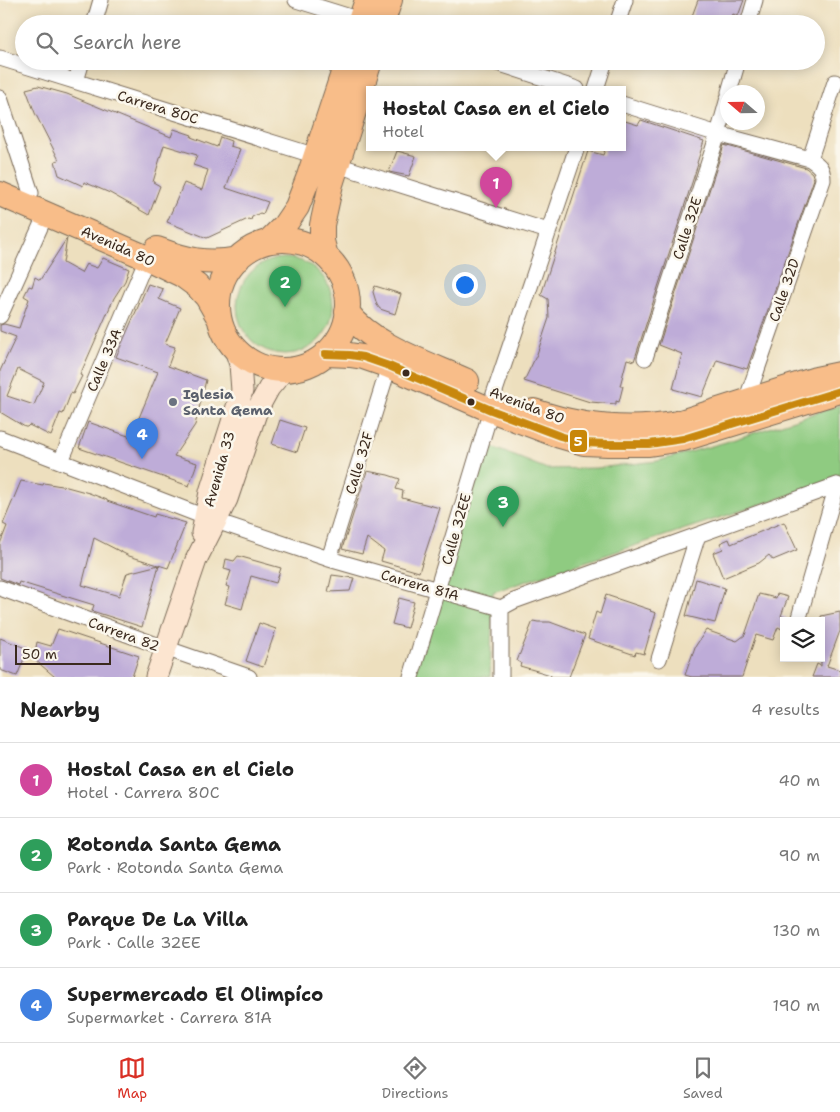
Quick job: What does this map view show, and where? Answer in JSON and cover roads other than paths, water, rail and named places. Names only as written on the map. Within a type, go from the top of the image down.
[{"type":"main road","points":[[370,15],[390,0]]},
{"type":"main road","points":[[326,256],[322,241],[322,224],[327,160],[345,70]]},
{"type":"main road","points":[[269,241],[284,226],[327,160],[366,70]]},
{"type":"main road","name":"Avenida 80","points":[[0,180],[179,257],[194,261],[223,262],[238,259]]},
{"type":"main road","name":"Avenida 80","points":[[0,194],[182,275],[197,286],[207,297],[219,318]]},
{"type":"main road","points":[[285,240],[299,242],[326,256],[336,268],[343,282],[347,297],[347,312],[343,328],[336,342],[325,354],[308,365],[284,370],[261,366],[248,360],[235,349],[225,335],[219,318],[218,301],[222,283],[230,267],[254,246],[269,241],[285,240]]},
{"type":"main road","name":"Avenida 80","points":[[347,312],[359,326],[387,345],[560,436],[584,443],[629,446],[683,439],[840,391]]},
{"type":"main road","name":"Avenida 80","points":[[325,354],[350,355],[390,366],[493,402],[577,424],[618,428],[660,427],[678,423],[840,374]]},
{"type":"street","points":[[97,15],[101,0]]},
{"type":"street","points":[[296,0],[359,15]]},
{"type":"street","points":[[621,15],[625,0]]},
{"type":"street","points":[[751,15],[755,0]]},
{"type":"street","name":"Carrera 80C","points":[[0,58],[15,63]]},
{"type":"street","name":"Carrera 80C","points":[[40,70],[548,231]]},
{"type":"street","points":[[76,81],[79,70]]},
{"type":"street","points":[[519,70],[568,86]]},
{"type":"street","points":[[597,86],[602,70]]},
{"type":"street","points":[[731,85],[735,70]]},
{"type":"street","points":[[626,105],[718,134],[810,159],[835,82]]},
{"type":"street","points":[[0,98],[31,193]]},
{"type":"street","name":"Calle 32E","points":[[645,358],[720,127]]},
{"type":"street","name":"Calle 32EE","points":[[411,677],[493,402],[576,151]]},
{"type":"street","name":"Calle 32D","points":[[746,401],[823,180],[820,166],[810,159]]},
{"type":"street","points":[[0,316],[46,214]]},
{"type":"street","name":"Calle 33A","points":[[61,461],[147,258]]},
{"type":"street","name":"Avenida 33","points":[[156,677],[210,519],[210,492],[242,391],[240,364],[235,349]]},
{"type":"street","name":"Calle 32F","points":[[329,559],[390,366]]},
{"type":"street","name":"Avenida 33","points":[[210,519],[227,499],[257,410],[269,388],[284,370]]},
{"type":"street","name":"Carrera 81A","points":[[0,438],[210,519],[329,559],[500,608]]},
{"type":"street","points":[[501,677],[500,608],[514,601],[838,485]]},
{"type":"street","points":[[799,617],[838,485]]},
{"type":"street","points":[[659,659],[698,535]]},
{"type":"street","name":"Carrera 82","points":[[0,588],[249,677]]},
{"type":"place","name":"Hostal Casa en el Cielo","points":[[496,208]]},
{"type":"place","name":"Rotonda Santa Gema","points":[[285,307]]},
{"type":"place","name":"Iglesia Santa Gema","points":[[173,402]]},
{"type":"place","name":"Supermercado El Olimpíco","points":[[142,459]]},
{"type":"place","name":"Parque De La Villa","points":[[503,527]]}]
